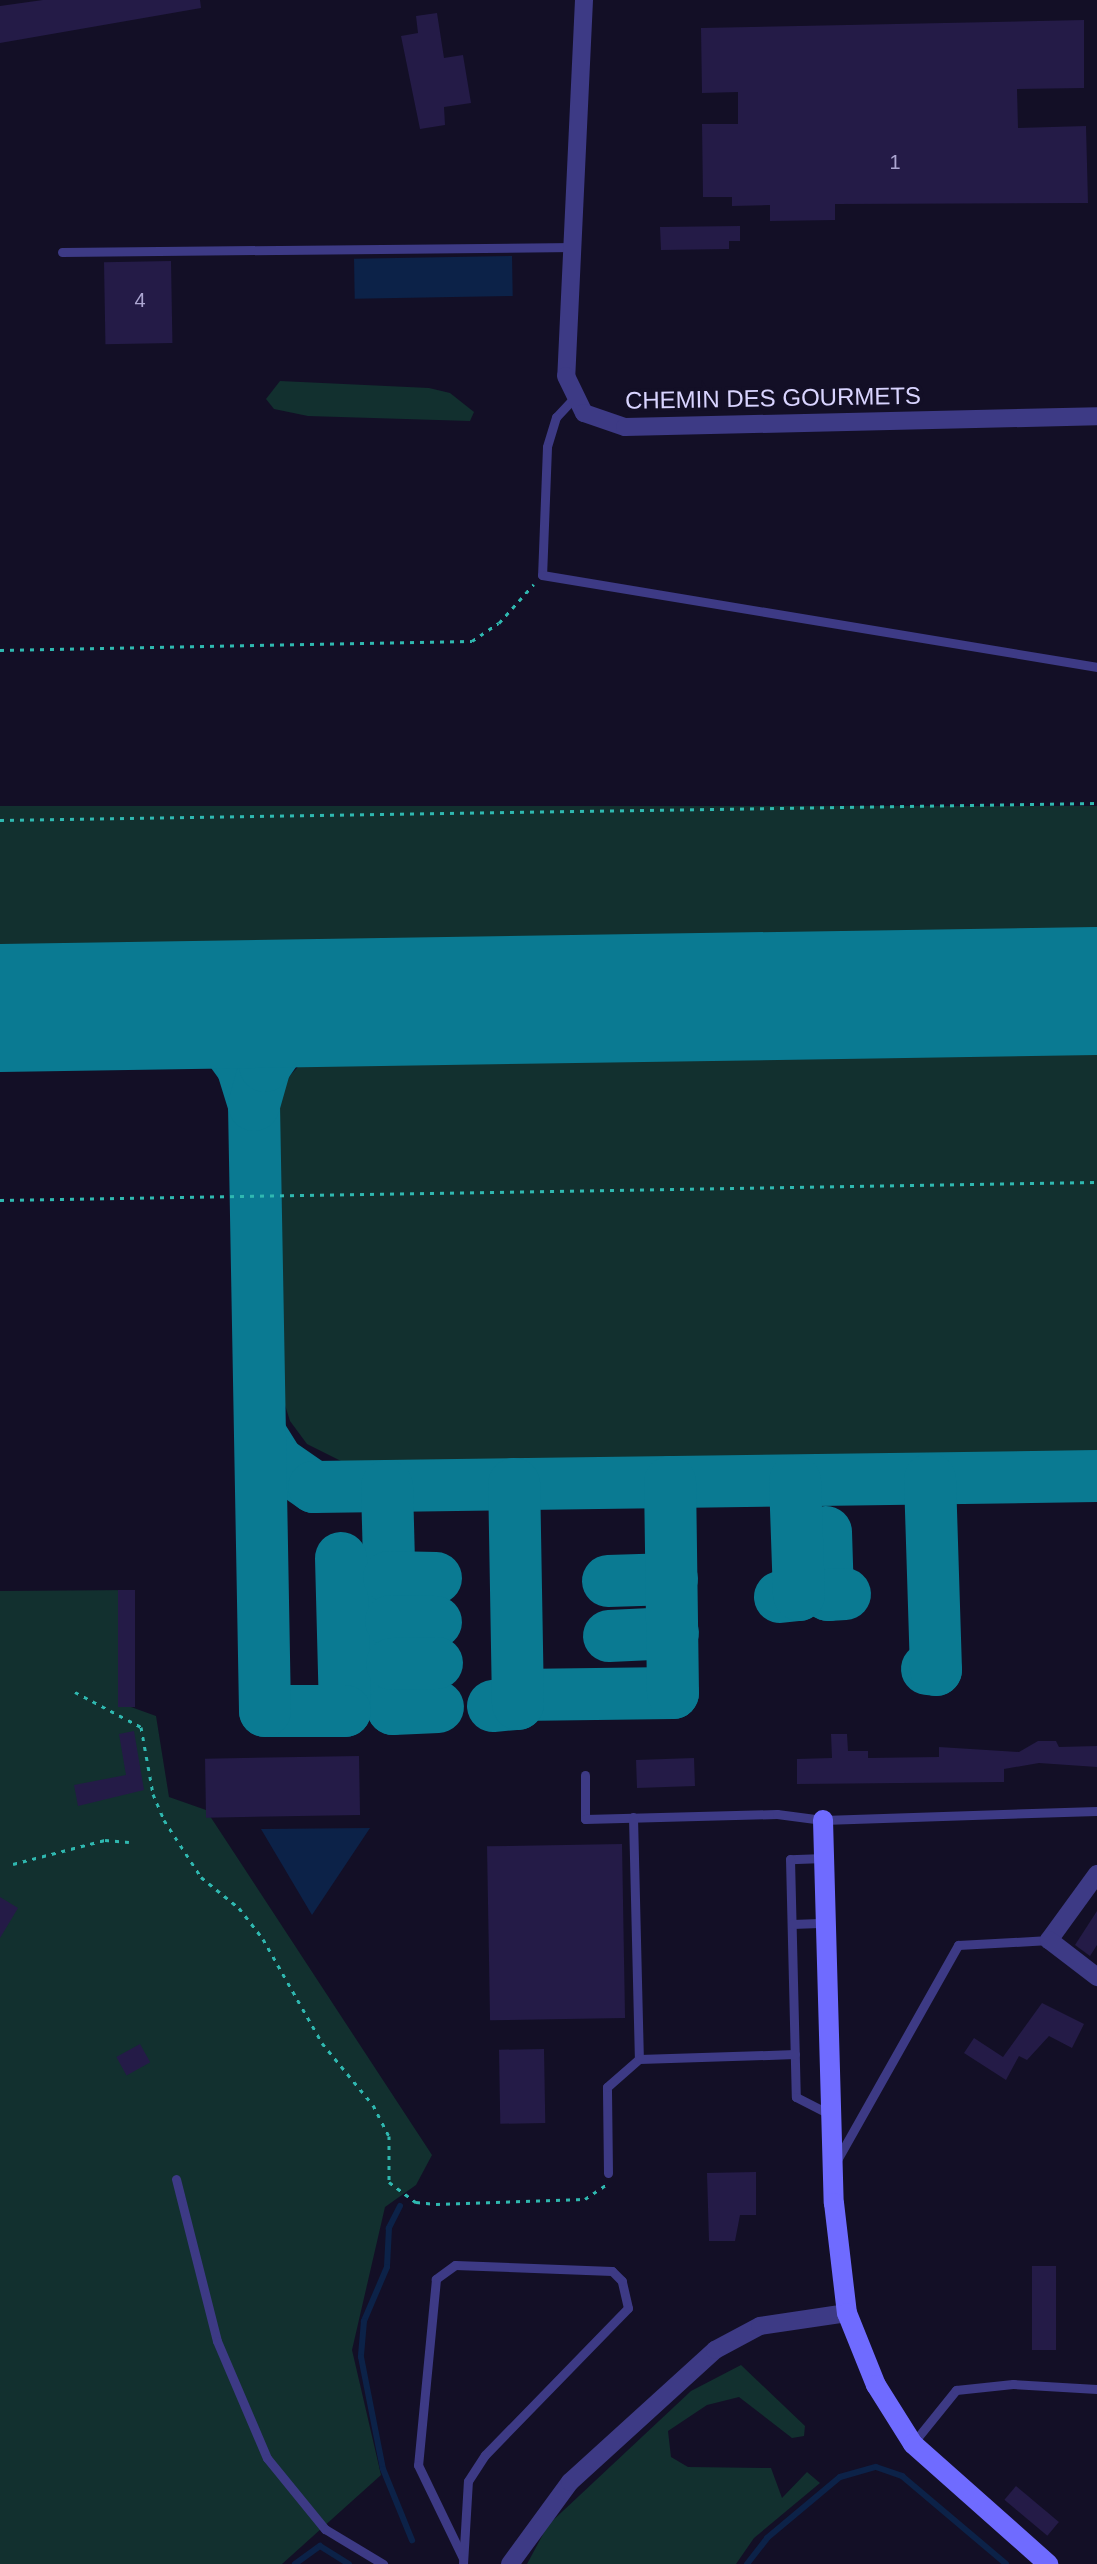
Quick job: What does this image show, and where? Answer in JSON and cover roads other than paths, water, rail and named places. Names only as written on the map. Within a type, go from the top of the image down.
[{"type":"street","points":[[573,399],[566,376],[575,247],[584,0]]},
{"type":"street","name":"CHEMIN DES GOURMETS","points":[[573,399],[600,423],[625,427],[1097,416]]},
{"type":"street","points":[[823,1820],[837,2259],[847,2313],[876,2385],[913,2444],[1048,2564]]},
{"type":"street","points":[[1097,1874],[1049,1940],[1097,1977]]},
{"type":"street","points":[[510,2564],[570,2482],[728,2341],[760,2326],[847,2313]]},
{"type":"lane","points":[[62,252],[575,247]]},
{"type":"lane","points":[[573,399],[556,417],[547,447],[542,575],[1097,667]]},
{"type":"lane","points":[[585,1775],[585,1819],[777,1814],[823,1820],[1097,1811]]},
{"type":"lane","points":[[633,1817],[639,2059]]},
{"type":"lane","points":[[824,1858],[790,1859],[796,2097],[832,2115]]},
{"type":"lane","points":[[792,1924],[826,1923]]},
{"type":"lane","points":[[833,2166],[958,1945],[1049,1940]]},
{"type":"lane","points":[[608,2173],[607,2087],[639,2059],[795,2054]]},
{"type":"lane","points":[[176,2179],[217,2341],[267,2458],[325,2529],[383,2564]]},
{"type":"lane","points":[[455,2265],[612,2271],[622,2281],[628,2308],[485,2455],[468,2481],[463,2561],[418,2465],[436,2279],[455,2265]]},
{"type":"lane","points":[[913,2444],[956,2390],[1013,2384],[1097,2389]]},
{"type":"water","points":[[512,256],[513,296],[355,299],[354,259]]},
{"type":"water","points":[[370,1828],[312,1915],[261,1829]]},
{"type":"waterway","points":[[400,2206],[389,2228],[387,2267],[364,2321],[361,2357],[383,2469],[412,2540]]},
{"type":"waterway","points":[[747,2564],[767,2538],[840,2477],[876,2467],[902,2476],[1006,2564]]},
{"type":"waterway","points":[[295,2564],[320,2546],[349,2564]]}]
